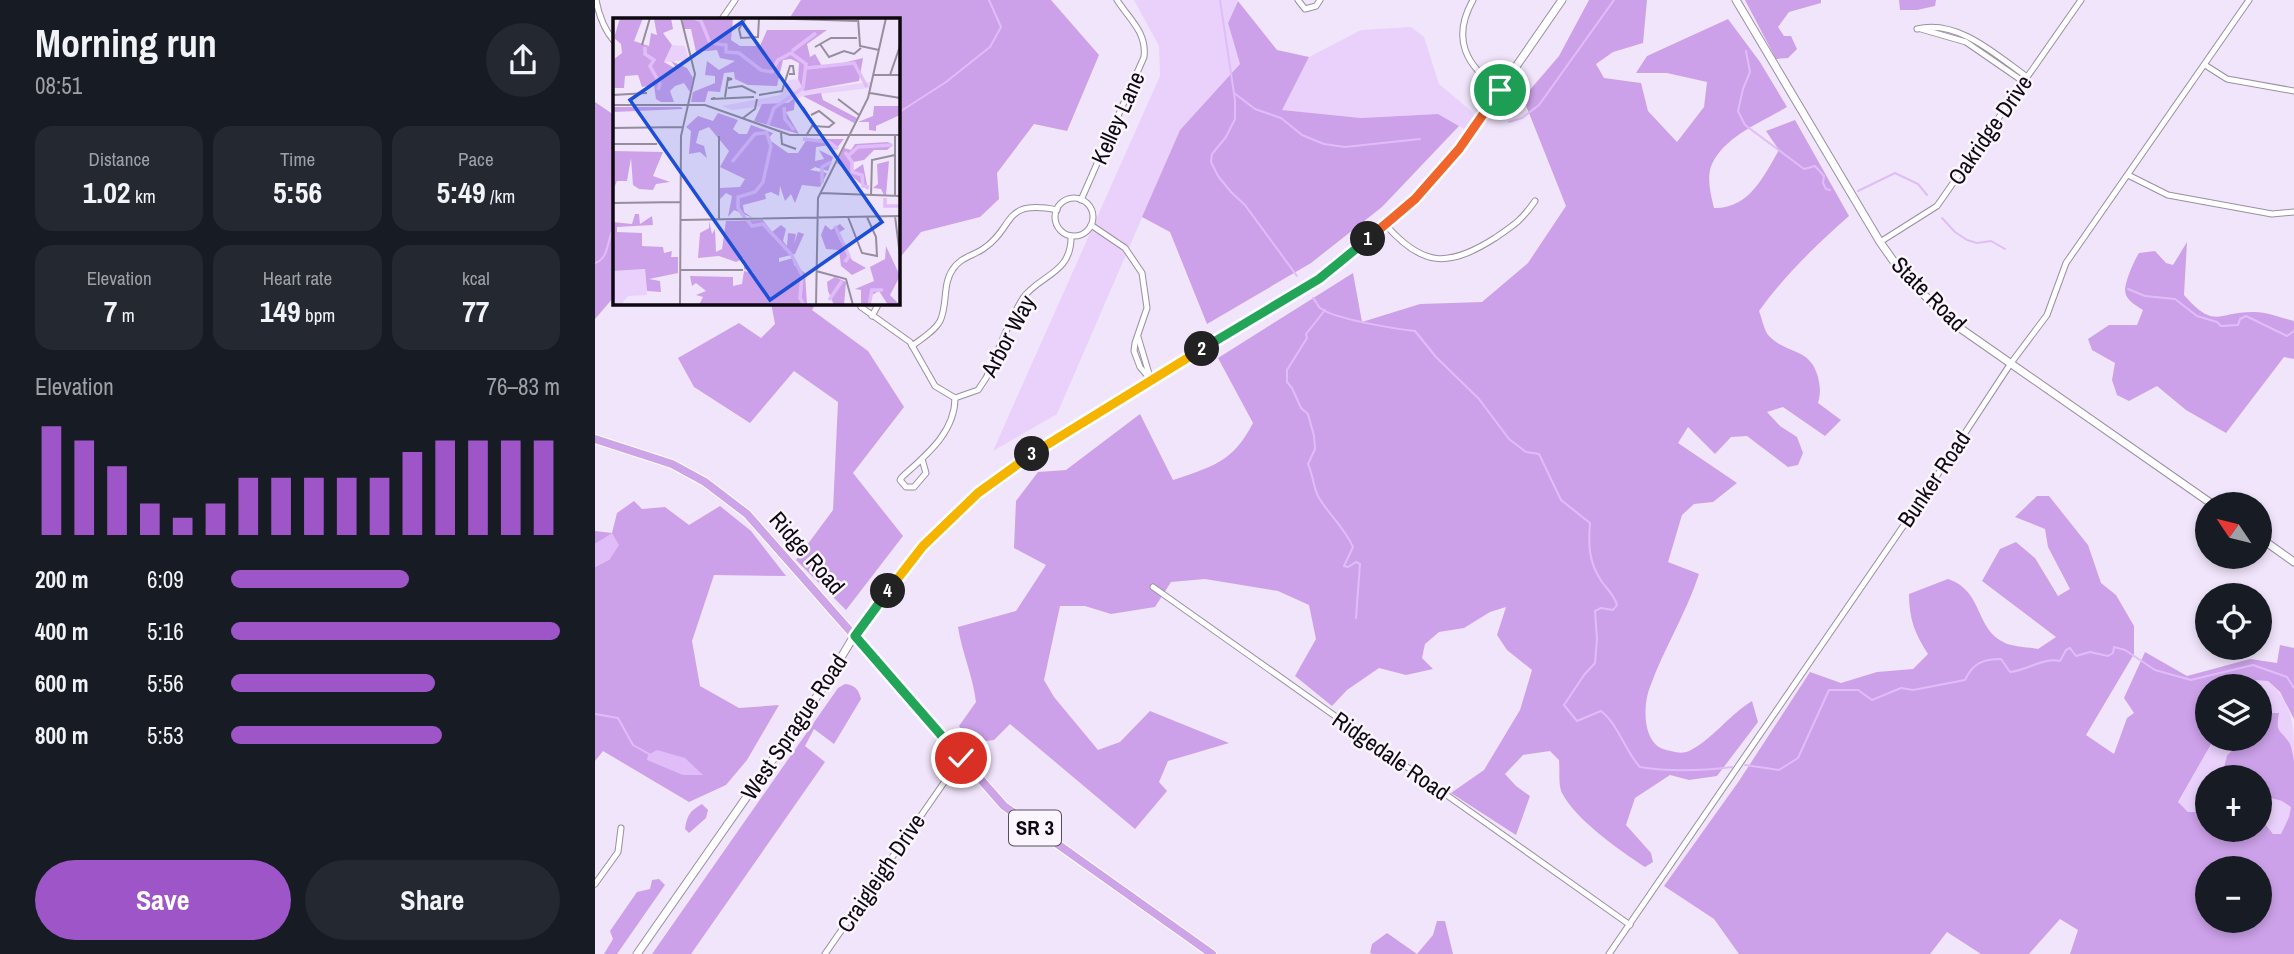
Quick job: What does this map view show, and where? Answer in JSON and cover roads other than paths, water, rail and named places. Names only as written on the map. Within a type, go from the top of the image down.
[{"type":"main road","name":"Ridge Road","points":[[595,439],[671,464],[705,482],[747,514],[1004,806],[1212,954]]},
{"type":"street","points":[[596,0],[599,16],[613,40]]},
{"type":"street","points":[[723,18],[735,0]]},
{"type":"street","name":"Kelley Lane","points":[[1081,200],[1144,57],[1143,40],[1136,23],[1117,0]]},
{"type":"street","points":[[1298,0],[1305,9],[1316,6],[1320,0]]},
{"type":"street","name":"West Sprague Road","points":[[637,954],[822,690],[855,636],[912,559],[978,493],[1042,447],[1319,279],[1415,199],[1459,149],[1562,0]]},
{"type":"street","name":"State Road","points":[[1736,0],[1880,243],[1904,276],[1957,326],[2195,492]]},
{"type":"street","name":"Oakridge Drive","points":[[1880,243],[1937,206],[2081,0]]},
{"type":"street","name":"Bunker Road","points":[[1609,954],[1915,509],[2011,363],[2047,315],[2066,263],[2249,0]]},
{"type":"street","points":[[1471,1],[1465,15],[1463,33],[1466,57],[1482,77],[1500,90]]},
{"type":"street","points":[[1940,27],[1966,37],[2025,79],[1966,42],[1917,29],[1940,27]]},
{"type":"street","points":[[2205,65],[2227,79],[2294,91]]},
{"type":"street","points":[[2128,175],[2168,195],[2272,214],[2294,212]]},
{"type":"street","points":[[1069,199],[1081,200],[1090,207],[1093,219],[1083,234],[1071,236],[1058,227],[1055,215],[1060,205],[1069,199]]},
{"type":"street","points":[[1385,224],[1409,249],[1420,255],[1449,259],[1465,256],[1522,220],[1535,201]]},
{"type":"street","points":[[912,346],[940,321],[948,280],[952,270],[963,259],[984,248],[1011,216],[1018,212],[1038,206],[1057,210]]},
{"type":"street","points":[[1091,225],[1125,248],[1142,273],[1147,308],[1135,351],[1140,367],[1151,380]]},
{"type":"street","name":"Arbor Way","points":[[955,398],[978,390],[1025,296],[1056,273],[1064,261],[1071,236]]},
{"type":"street","points":[[860,304],[910,342],[935,386],[955,398],[951,422],[940,440],[902,477],[906,487],[914,487],[926,473],[922,459]]},
{"type":"street","points":[[872,316],[878,304]]},
{"type":"street","points":[[2272,546],[2294,562]]},
{"type":"street","name":"Ridgedale Road","points":[[1153,587],[1629,925]]},
{"type":"street","name":"Craigleigh Drive","points":[[827,953],[961,758]]},
{"type":"street","points":[[595,884],[618,852],[621,828]]},
{"type":"waterway","points":[[899,112],[946,82],[990,47],[1001,27],[989,0]]},
{"type":"waterway","points":[[1220,0],[1235,100],[1235,119],[1226,137],[1212,154],[1211,162],[1218,176],[1245,205],[1297,276]]},
{"type":"waterway","points":[[1509,122],[1522,118],[1539,105],[1614,0]]},
{"type":"waterway","points":[[1746,51],[1750,72],[1738,111],[1745,125],[1804,169],[1815,166],[1824,176],[1826,189],[1830,190]]},
{"type":"waterway","points":[[1234,93],[1255,109],[1281,118],[1302,135],[1324,144],[1345,147],[1420,139]]},
{"type":"waterway","points":[[1858,191],[1895,173],[1918,184],[1927,195]]},
{"type":"waterway","points":[[1942,218],[1967,240],[1977,243],[1991,241],[2005,249]]},
{"type":"waterway","points":[[595,263],[603,257],[613,230]]},
{"type":"waterway","points":[[2128,289],[2145,296],[2175,299],[2197,316],[2217,322],[2221,326],[2238,325],[2240,319],[2246,316],[2287,336],[2294,331]]},
{"type":"waterway","points":[[1313,298],[1320,308],[1338,316],[1415,331],[1436,357],[1479,399],[1509,439],[1526,452],[1539,454],[1561,500],[1590,523],[1589,547],[1592,561],[1617,605],[1613,610],[1601,608],[1595,611],[1595,663],[1564,705],[1577,721],[1601,711],[1612,723],[1640,767],[1663,770],[1732,767]]},
{"type":"waterway","points":[[1325,310],[1306,334],[1307,338],[1287,370],[1287,382],[1301,408],[1308,414],[1314,436],[1315,449],[1308,464],[1316,492],[1353,547],[1344,566],[1348,567],[1356,562],[1360,564],[1356,618]]},
{"type":"waterway","points":[[1745,765],[1779,770],[1798,758],[1829,690],[1858,690],[1872,700],[1901,688],[1913,690],[1965,680],[1975,666],[1989,660],[2001,659],[2010,672],[2048,661],[2060,661],[2070,648],[2076,656],[2090,652],[2108,656],[2113,653],[2114,647],[2125,650],[2155,670],[2191,680],[2253,665],[2287,677],[2294,688]]},
{"type":"waterway","points":[[595,714],[618,718],[633,745],[649,754]]}]
